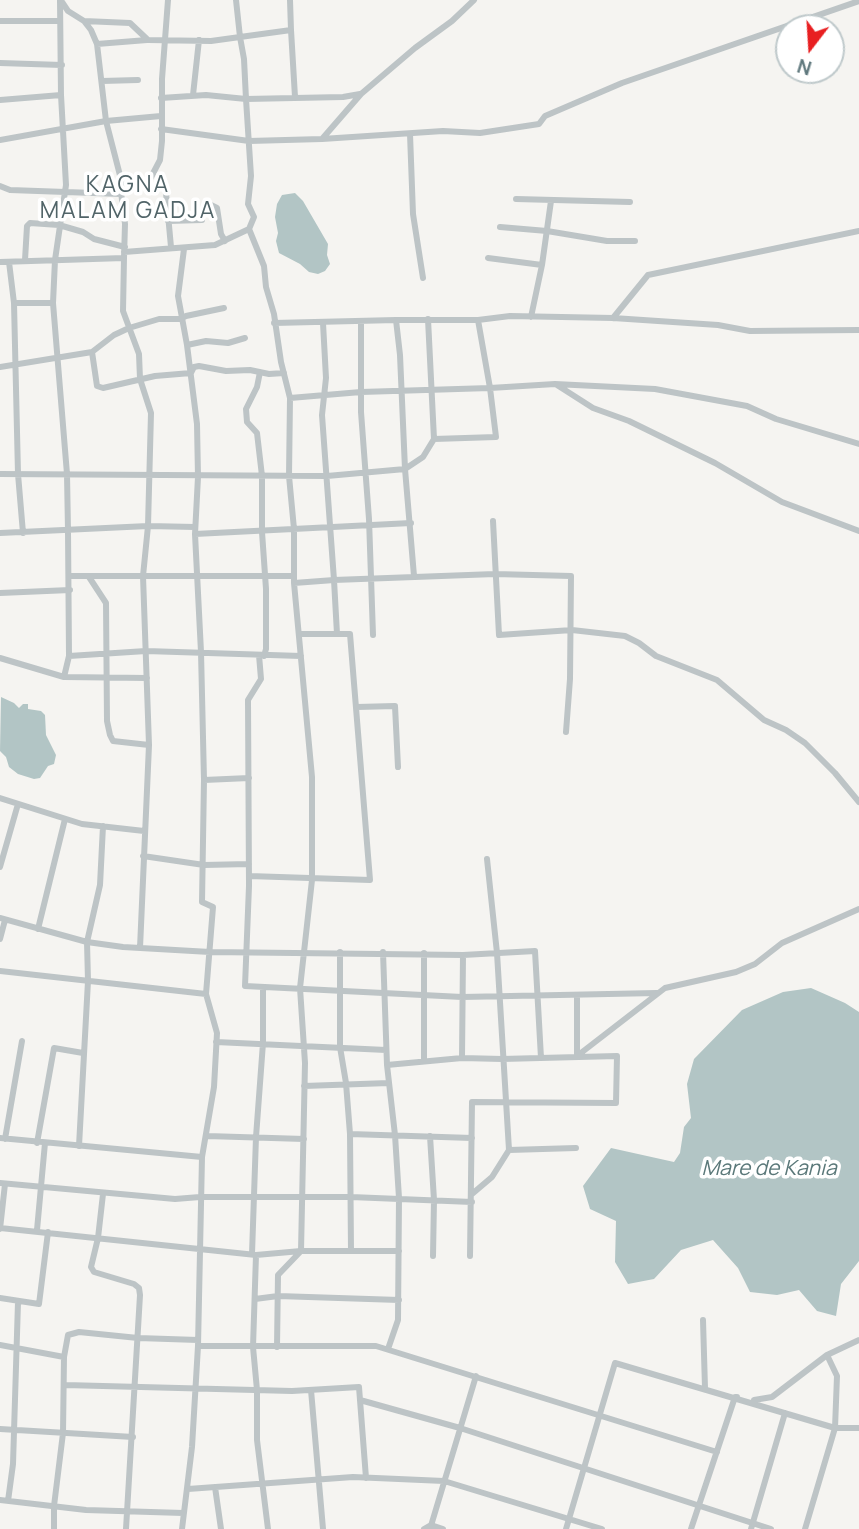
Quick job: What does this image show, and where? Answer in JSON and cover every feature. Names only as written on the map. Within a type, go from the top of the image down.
[{"type":"street","points":[[0,186],[10,190],[90,194],[148,183],[159,160],[168,0]]},
{"type":"street","points":[[0,262],[55,260],[171,247],[184,249],[215,245],[249,229],[254,217],[248,204],[251,176],[249,141],[244,60],[236,0]]},
{"type":"street","points":[[290,0],[295,97]]},
{"type":"street","points":[[322,139],[361,94],[474,0]]},
{"type":"street","points":[[61,1],[65,191],[52,303],[66,474],[70,590],[69,656],[64,677]]},
{"type":"street","points":[[61,1],[84,21],[97,44],[106,121],[122,190],[123,311],[139,354],[140,379],[151,413],[148,526],[143,576],[149,745],[140,948]]},
{"type":"street","points":[[161,129],[249,141],[443,131],[480,132],[539,124],[545,117],[622,83],[859,1]]},
{"type":"street","points":[[0,21],[60,21]]},
{"type":"street","points":[[84,21],[130,23],[148,40]]},
{"type":"street","points":[[97,44],[199,40],[291,30]]},
{"type":"street","points":[[193,95],[199,40]]},
{"type":"street","points":[[0,63],[62,65]]},
{"type":"street","points":[[102,81],[138,80]]},
{"type":"street","points":[[161,98],[193,95],[246,99],[343,97],[361,94]]},
{"type":"street","points":[[0,100],[61,95]]},
{"type":"street","points":[[0,140],[106,121],[161,116]]},
{"type":"street","points":[[410,134],[413,214],[423,278]]},
{"type":"street","points":[[166,193],[171,247]]},
{"type":"street","points":[[516,199],[630,202]]},
{"type":"street","points":[[531,317],[551,201]]},
{"type":"street","points":[[168,221],[202,220],[202,212],[211,205],[217,208],[221,234],[225,241]]},
{"type":"street","points":[[25,260],[29,224],[59,225],[83,232],[124,252]]},
{"type":"street","points":[[500,226],[607,242],[635,241]]},
{"type":"street","points":[[249,229],[264,265],[266,287],[274,314],[290,398],[289,476],[294,529],[294,580],[312,777],[312,880],[300,988],[304,1086],[301,1251],[278,1275],[278,1347]]},
{"type":"street","points":[[613,318],[648,275],[859,231]]},
{"type":"street","points":[[182,1529],[188,1489],[198,1343],[202,1157],[214,1087],[216,1042],[206,994],[213,907],[202,902],[204,780],[195,531],[197,424],[178,283],[184,249]]},
{"type":"street","points":[[488,258],[542,265]]},
{"type":"street","points":[[9,262],[14,303],[18,474],[23,533]]},
{"type":"street","points":[[14,303],[52,303]]},
{"type":"street","points":[[0,367],[92,352],[114,335],[129,328],[170,317],[181,319],[224,308]]},
{"type":"street","points":[[274,323],[478,320],[510,316],[613,318],[718,325],[750,331],[859,330]]},
{"type":"street","points":[[0,474],[327,476],[404,469],[423,457],[435,439],[428,319]]},
{"type":"street","points":[[396,320],[402,391],[404,469],[414,576]]},
{"type":"street","points":[[435,439],[496,437],[491,388],[478,320]]},
{"type":"street","points":[[361,321],[360,392],[373,635]]},
{"type":"street","points":[[323,323],[325,395],[322,415],[337,634]]},
{"type":"street","points":[[187,345],[206,341],[228,343],[245,338]]},
{"type":"street","points":[[92,352],[99,387],[160,375],[191,373]]},
{"type":"street","points":[[191,373],[194,367],[198,366],[226,371],[284,373]]},
{"type":"street","points":[[260,372],[257,387],[246,409],[247,422],[257,433],[262,476],[267,649],[262,655],[261,679],[248,701],[249,864],[245,986],[462,997],[657,993]]},
{"type":"street","points":[[555,384],[593,408],[629,421],[704,458],[782,502],[859,531]]},
{"type":"street","points":[[290,398],[360,392],[433,392],[555,384],[655,389],[747,406],[776,419],[859,444]]},
{"type":"street","points":[[494,521],[499,635],[572,630],[625,636],[656,656],[717,680],[764,720],[805,743],[859,802]]},
{"type":"street","points":[[0,533],[148,526],[195,531],[262,532],[411,523]]},
{"type":"street","points":[[69,576],[265,576],[294,580],[495,574],[571,576],[572,630],[566,732]]},
{"type":"street","points":[[89,577],[106,603],[107,721],[113,741],[149,745]]},
{"type":"street","points":[[0,593],[70,590]]},
{"type":"street","points":[[248,876],[370,880],[350,634],[299,634]]},
{"type":"street","points":[[69,656],[146,651],[301,656]]},
{"type":"street","points":[[0,658],[64,677],[147,678]]},
{"type":"street","points":[[356,707],[395,706],[398,767]]},
{"type":"street","points":[[204,780],[249,778]]},
{"type":"street","points":[[0,797],[65,819],[144,831]]},
{"type":"street","points":[[0,867],[18,804]]},
{"type":"street","points":[[38,929],[65,819]]},
{"type":"street","points":[[79,1146],[88,981],[87,942],[100,885],[103,826]]},
{"type":"street","points":[[143,856],[204,865],[249,864]]},
{"type":"street","points":[[399,1251],[301,1251],[254,1255],[37,1230],[0,1229],[2,1184],[175,1199],[472,1198],[492,1177],[509,1150],[497,953],[488,859]]},
{"type":"street","points":[[578,1056],[665,988],[736,972],[755,964],[782,943],[859,909]]},
{"type":"street","points":[[0,939],[3,919],[87,942],[140,948],[463,955],[535,951],[541,1058]]},
{"type":"street","points":[[340,952],[340,1047],[351,1134],[351,1251]]},
{"type":"street","points":[[383,952],[386,1050],[399,1198],[398,1320],[388,1349]]},
{"type":"street","points":[[424,953],[424,1061]]},
{"type":"street","points":[[462,1058],[463,955]]},
{"type":"street","points":[[0,971],[206,994]]},
{"type":"street","points":[[263,987],[263,1043],[254,1197],[253,1347],[257,1390],[257,1440],[268,1529]]},
{"type":"street","points":[[577,995],[578,1056]]},
{"type":"street","points":[[22,1041],[3,1138],[202,1157]]},
{"type":"street","points":[[216,1042],[386,1050]]},
{"type":"street","points":[[37,1230],[41,1143],[54,1048],[83,1053]]},
{"type":"street","points":[[387,1065],[462,1058],[617,1056],[616,1102],[472,1102],[470,1255]]},
{"type":"street","points":[[304,1086],[389,1083]]},
{"type":"street","points":[[351,1134],[472,1138]]},
{"type":"street","points":[[207,1136],[304,1139]]},
{"type":"street","points":[[430,1136],[433,1256]]},
{"type":"street","points":[[509,1150],[576,1148]]},
{"type":"street","points":[[103,1194],[98,1238],[91,1267],[94,1272],[139,1288],[136,1388],[126,1529]]},
{"type":"street","points":[[0,1298],[38,1304],[47,1232]]},
{"type":"street","points":[[254,1299],[278,1296],[399,1300]]},
{"type":"street","points":[[18,1302],[13,1464],[4,1501],[86,1510],[183,1513]]},
{"type":"street","points":[[703,1320],[705,1388]]},
{"type":"street","points":[[54,1529],[54,1506],[63,1433],[64,1357],[67,1337],[72,1333],[253,1347],[376,1346],[717,1452]]},
{"type":"street","points":[[734,1396],[753,1400],[767,1399],[827,1355],[859,1340]]},
{"type":"street","points":[[0,1345],[64,1357]]},
{"type":"street","points":[[805,1529],[835,1428],[837,1376],[827,1355]]},
{"type":"street","points":[[566,1529],[615,1363],[835,1428],[859,1428]]},
{"type":"street","points":[[443,1529],[428,1528],[476,1376]]},
{"type":"street","points":[[65,1385],[195,1390],[311,1390],[359,1387],[366,1478]]},
{"type":"street","points":[[311,1390],[323,1529]]},
{"type":"street","points":[[691,1529],[734,1396]]},
{"type":"street","points":[[360,1400],[460,1428],[752,1526],[771,1529]]},
{"type":"street","points":[[752,1526],[785,1413]]},
{"type":"street","points":[[0,1429],[132,1437]]},
{"type":"street","points":[[188,1489],[366,1478],[444,1481],[602,1529]]},
{"type":"street","points":[[215,1488],[221,1529]]},
{"type":"water","points":[[295,193],[303,201],[328,244],[330,264],[325,271],[318,274],[309,272],[279,253],[275,217],[277,204],[282,195]]},
{"type":"water","points":[[1,697],[19,708],[28,704],[28,709],[41,711],[45,715],[46,735],[56,755],[54,764],[48,766],[40,778],[18,774],[9,767],[6,757],[0,751]]},
{"type":"water","name":"Mare de Kania","points":[[811,988],[859,1012],[859,1261],[841,1284],[836,1316],[817,1311],[799,1290],[777,1295],[750,1292],[738,1268],[713,1240],[681,1250],[654,1279],[628,1284],[615,1262],[616,1221],[590,1209],[583,1186],[611,1148],[674,1162],[680,1153],[684,1127],[691,1118],[687,1084],[694,1059],[742,1010],[783,992]]},
{"type":"district","name":"KAGNA MALAM GADJA","points":[[128,199]]}]
